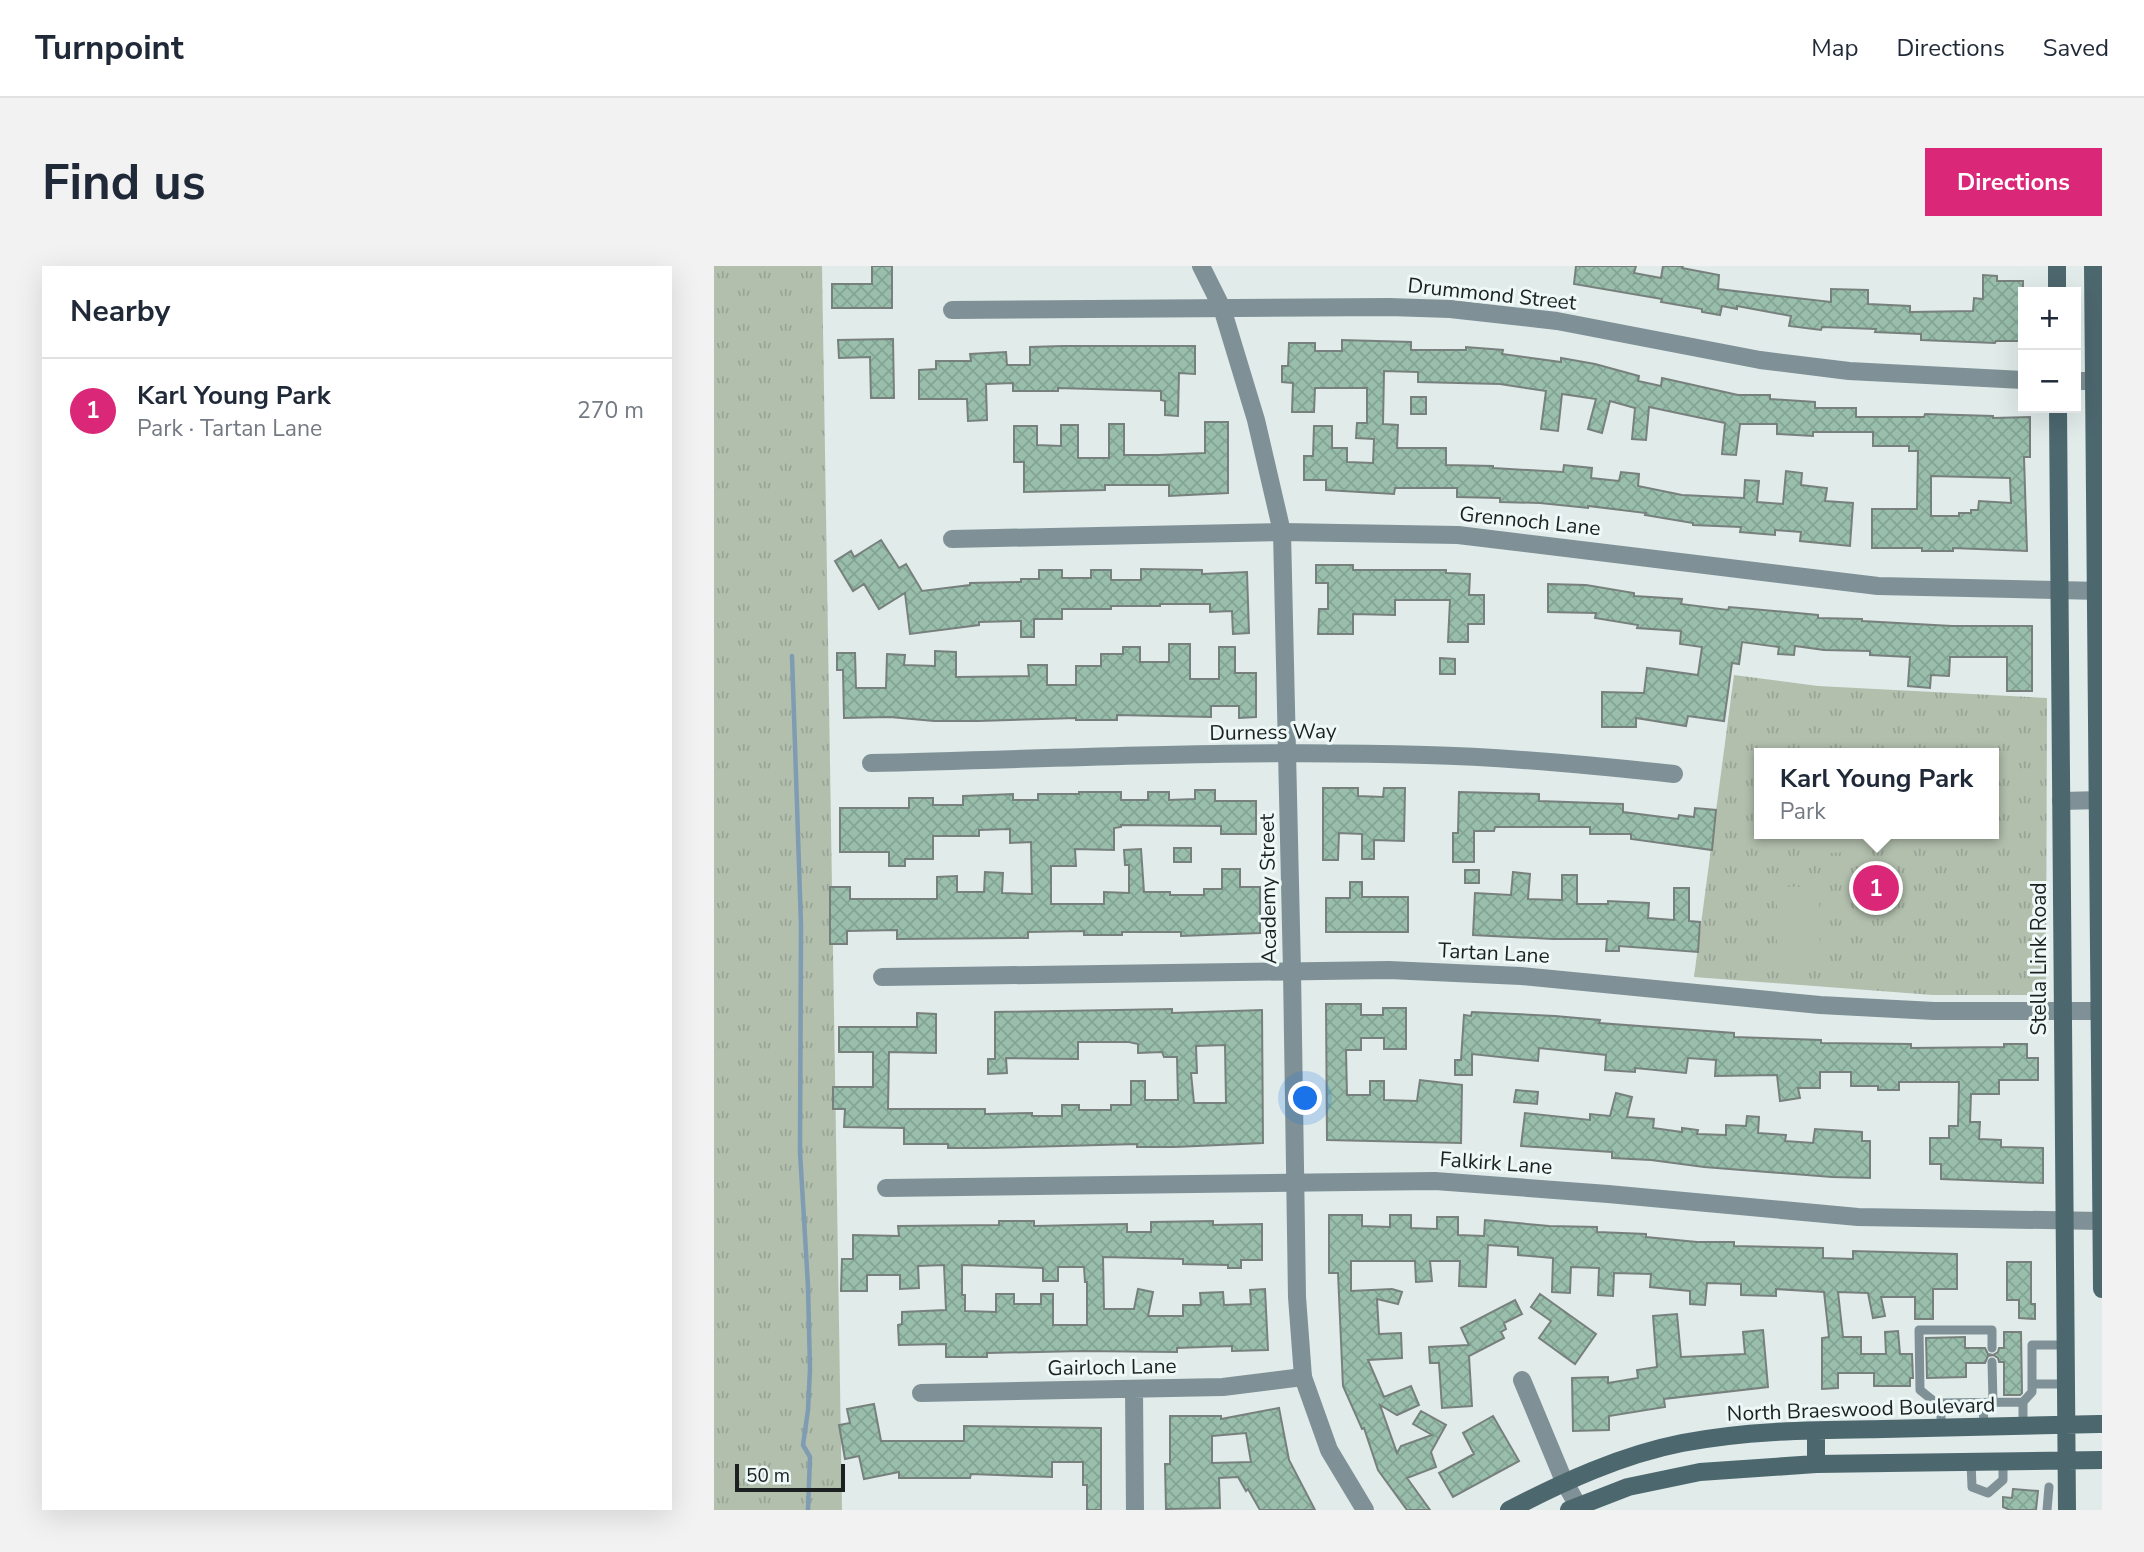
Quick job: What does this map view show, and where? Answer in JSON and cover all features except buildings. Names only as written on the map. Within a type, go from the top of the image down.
[{"type":"main road","points":[[2057,266],[2057,287]]},
{"type":"main road","points":[[2093,266],[2090,381],[2099,591],[2102,1289]]},
{"type":"main road","name":"Stella Link Road","points":[[2058,413],[2067,1508]]},
{"type":"main road","name":"North Braeswood Boulevard","points":[[1509,1510],[1564,1481],[1648,1451],[1681,1443],[1761,1433],[2102,1424]]},
{"type":"main road","points":[[1816,1431],[1816,1464]]},
{"type":"main road","points":[[1573,1508],[1664,1478],[1732,1469],[1816,1464],[2102,1460]]},
{"type":"street","name":"Academy Street","points":[[1201,266],[1222,308],[1256,420],[1282,532],[1297,1297],[1303,1377],[1329,1450],[1365,1510]]},
{"type":"street","name":"Drummond Street","points":[[952,310],[1389,307],[1450,309],[1557,321],[1760,360],[1849,372],[2018,380]]},
{"type":"street","name":"Grennoch Lane","points":[[952,539],[1282,532],[1458,535],[1878,586],[2099,591]]},
{"type":"street","name":"Durness Way","points":[[871,763],[1288,754],[1427,755],[1577,764],[1674,774]]},
{"type":"street","points":[[2061,801],[2100,800]]},
{"type":"street","name":"Tartan Lane","points":[[881,977],[1389,970],[1521,976],[1820,1005],[1934,1011],[2101,1011]]},
{"type":"street","name":"Falkirk Lane","points":[[886,1188],[1435,1181],[1858,1217],[2064,1222],[2101,1231]]},
{"type":"street","name":"Gairloch Lane","points":[[921,1393],[1223,1387],[1303,1377]]},
{"type":"street","points":[[1522,1380],[1573,1508]]},
{"type":"street","points":[[1134,1390],[1135,1510]]},
{"type":"lane","points":[[1992,1348],[1992,1330],[1919,1330],[1920,1390],[1936,1403],[2022,1402],[2032,1392],[2032,1345],[2066,1345]]},
{"type":"lane","points":[[1984,1426],[1992,1362]]},
{"type":"lane","points":[[2032,1384],[2066,1384]]},
{"type":"lane","points":[[2022,1402],[2023,1425]]},
{"type":"lane","points":[[1941,1403],[1941,1427]]},
{"type":"lane","points":[[1971,1462],[1972,1487],[1988,1493],[2003,1480],[2003,1462]]},
{"type":"lane","points":[[2049,1487],[2047,1508],[2067,1508]]},
{"type":"green space","points":[[714,266],[822,266],[842,1510],[714,1510]]},
{"type":"green space","points":[[1734,675],[1818,686],[2047,698],[2046,995],[1933,995],[1694,977]]},
{"type":"green space","points":[[1826,839],[1856,839],[1857,852],[1827,853]]},
{"type":"green space","points":[[1777,887],[1819,887],[1820,969],[1777,969]]},
{"type":"waterway","points":[[792,656],[801,925],[800,1152],[810,1369],[803,1445],[810,1457],[808,1510]]},
{"type":"place","name":"Karl Young Park","points":[[1876,888]]}]
